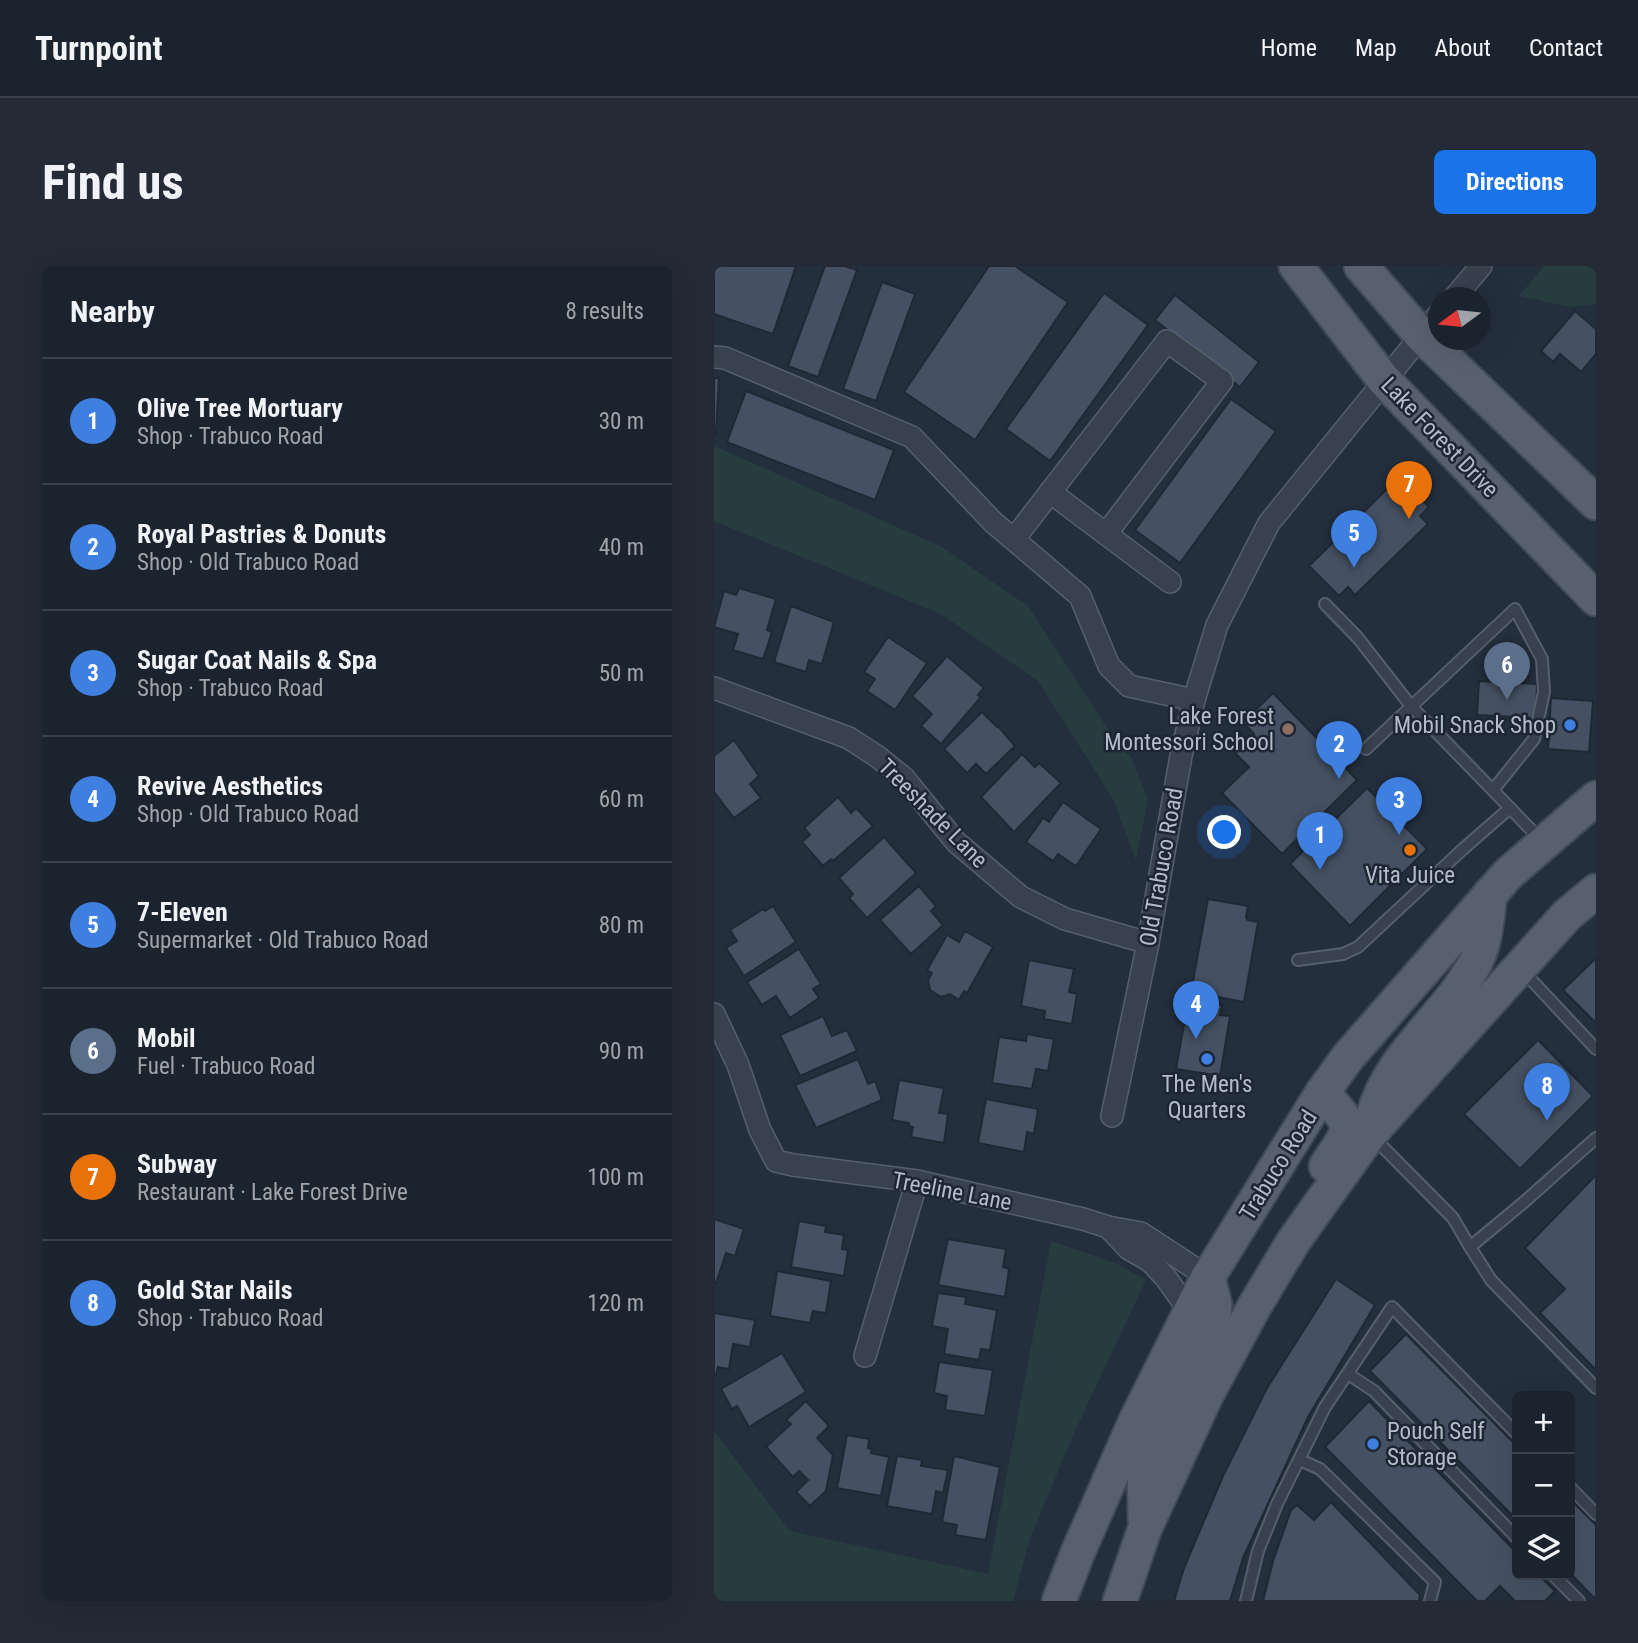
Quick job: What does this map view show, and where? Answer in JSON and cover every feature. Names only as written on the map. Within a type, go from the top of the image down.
[{"type":"main road","name":"Lake Forest Drive","points":[[1296,266],[1384,380],[1596,599]]},
{"type":"main road","points":[[1362,266],[1428,323]]},
{"type":"main road","points":[[1453,350],[1596,503]]},
{"type":"main road","name":"Trabuco Road","points":[[1059,1601],[1077,1552],[1136,1420],[1208,1277],[1322,1093],[1348,1057],[1508,874],[1596,798]]},
{"type":"main road","points":[[1120,1601],[1145,1528],[1206,1396],[1273,1275],[1370,1134],[1567,915],[1596,891]]},
{"type":"main road","points":[[1370,1134],[1380,1093],[1396,1066],[1430,1027],[1474,966],[1485,936],[1490,894]]},
{"type":"main road","points":[[1273,1275],[1276,1244],[1346,1137],[1343,1114],[1322,1093]]},
{"type":"main road","points":[[1145,1528],[1144,1468],[1213,1327],[1215,1305],[1208,1277]]},
{"type":"street","points":[[1463,287],[1481,266]]},
{"type":"street","name":"Old Trabuco Road","points":[[1112,1116],[1148,943],[1181,756],[1194,700],[1217,625],[1269,523],[1428,327]]},
{"type":"street","points":[[1014,539],[1167,341],[1222,381],[1106,534]]},
{"type":"street","points":[[714,357],[725,358],[912,437],[993,522],[1080,596],[1109,666],[1129,686],[1194,700]]},
{"type":"street","points":[[1050,492],[1170,582]]},
{"type":"street","name":"Treeshade Lane","points":[[714,688],[849,738],[904,778],[956,842],[1021,897],[1065,919],[1148,943]]},
{"type":"street","name":"Treeline Lane","points":[[714,1014],[738,1065],[766,1146],[776,1161],[917,1181],[1141,1233],[1208,1277]]},
{"type":"street","points":[[865,1356],[917,1181]]},
{"type":"street","name":"Treeline Lane","points":[[1108,1227],[1129,1249],[1150,1261],[1190,1312]]},
{"type":"lane","points":[[1325,604],[1358,638],[1411,706],[1545,844]]},
{"type":"lane","points":[[1366,749],[1515,609],[1542,659],[1544,692],[1534,739],[1493,790]]},
{"type":"lane","points":[[1298,960],[1343,954],[1358,947],[1510,808]]},
{"type":"lane","points":[[1520,968],[1596,1049]]},
{"type":"lane","points":[[1370,1134],[1453,1218],[1491,1280],[1596,1388]]},
{"type":"lane","points":[[1470,1247],[1596,1139]]},
{"type":"lane","points":[[1246,1601],[1258,1551],[1278,1503],[1325,1407],[1392,1307],[1512,1429]]},
{"type":"lane","points":[[1348,1374],[1374,1391],[1512,1533]]},
{"type":"lane","points":[[1300,1460],[1320,1469],[1435,1582],[1430,1601]]},
{"type":"lane","points":[[1575,1492],[1596,1514]]},
{"type":"lane","points":[[1558,1580],[1579,1601]]},
{"type":"green space","points":[[1544,266],[1596,266],[1596,304],[1571,307],[1519,296]]},
{"type":"green space","points":[[714,446],[940,546],[1028,606],[1115,740],[1131,757],[1148,799],[1136,860],[1113,799],[1038,681],[941,614],[714,521]]},
{"type":"green space","points":[[1051,1241],[1118,1264],[1146,1280],[1074,1433],[1030,1538],[1013,1601],[714,1601],[714,1431],[790,1531],[988,1574]]},
{"type":"building","points":[[714,266],[796,266],[773,334],[714,314]]},
{"type":"building","points":[[825,266],[845,266],[857,270],[818,377],[788,366]]},
{"type":"building","points":[[989,266],[1015,266],[1068,302],[975,440],[904,392]]},
{"type":"building","points":[[882,282],[915,294],[876,401],[843,389]]},
{"type":"building","points":[[1104,293],[1148,325],[1050,461],[1006,429]]},
{"type":"building","points":[[1175,295],[1259,362],[1240,387],[1155,320]]},
{"type":"building","points":[[1575,311],[1596,329],[1596,354],[1581,372],[1560,354],[1553,362],[1541,351]]},
{"type":"building","points":[[714,378],[719,378],[716,433],[714,433]]},
{"type":"building","points":[[746,391],[894,450],[875,500],[727,442]]},
{"type":"building","points":[[1231,399],[1276,431],[1180,563],[1135,530]]},
{"type":"building","points":[[1399,477],[1429,507],[1420,516],[1428,524],[1355,595],[1348,587],[1339,596],[1309,566]]},
{"type":"building","points":[[739,588],[776,599],[767,630],[772,632],[763,659],[733,650],[738,634],[714,627],[724,591],[736,595]]},
{"type":"building","points":[[791,606],[834,622],[822,664],[809,660],[806,672],[774,662]]},
{"type":"building","points":[[888,637],[927,663],[895,710],[867,691],[875,679],[864,672]]},
{"type":"building","points":[[947,656],[984,688],[978,695],[981,697],[941,744],[921,726],[932,714],[912,696]]},
{"type":"building","points":[[1479,681],[1537,684],[1536,718],[1477,715]]},
{"type":"building","points":[[1273,693],[1357,780],[1282,854],[1222,793],[1249,767],[1235,753],[1254,734],[1243,722]]},
{"type":"building","name":"Mobil Snack Shop","points":[[1551,698],[1593,701],[1589,752],[1548,749]]},
{"type":"building","points":[[982,712],[1015,746],[986,774],[976,764],[967,773],[944,749]]},
{"type":"building","points":[[734,740],[759,776],[750,784],[761,798],[734,818],[714,792],[714,756]]},
{"type":"building","points":[[1022,754],[1035,767],[1039,763],[1061,783],[1014,832],[981,797]]},
{"type":"building","points":[[1367,788],[1427,849],[1350,926],[1290,864]]},
{"type":"building","points":[[838,797],[851,813],[856,808],[873,826],[833,861],[831,859],[823,866],[802,842],[810,835],[804,828]]},
{"type":"building","points":[[1063,802],[1101,829],[1076,866],[1058,854],[1053,861],[1026,842],[1043,818],[1049,822]]},
{"type":"building","points":[[884,837],[916,873],[867,918],[849,898],[853,894],[839,878]]},
{"type":"building","points":[[919,886],[936,906],[931,911],[943,925],[911,954],[880,920]]},
{"type":"building","points":[[1208,899],[1248,906],[1246,918],[1258,922],[1244,1002],[1191,992]]},
{"type":"building","points":[[773,906],[796,942],[744,976],[726,948],[737,941],[730,930],[763,909],[765,911]]},
{"type":"building","points":[[965,931],[993,947],[967,993],[964,991],[959,1000],[950,994],[941,997],[930,990],[928,980],[932,973],[927,970],[947,935],[959,942]]},
{"type":"building","points":[[799,949],[821,984],[813,989],[819,998],[790,1018],[776,996],[762,1005],[747,982]]},
{"type":"building","points":[[1596,958],[1596,1023],[1563,990]]},
{"type":"building","points":[[1029,960],[1074,969],[1069,992],[1077,994],[1072,1024],[1044,1019],[1045,1011],[1021,1006]]},
{"type":"building","points":[[1202,1002],[1222,1005],[1220,1015],[1230,1016],[1220,1076],[1176,1069],[1187,1008],[1201,1011]]},
{"type":"building","points":[[823,1016],[832,1036],[847,1030],[857,1051],[800,1076],[780,1035]]},
{"type":"building","points":[[1027,1034],[1054,1039],[1048,1071],[1036,1069],[1032,1089],[992,1083],[999,1037],[1026,1041]]},
{"type":"building","points":[[1538,1040],[1593,1096],[1520,1169],[1464,1114]]},
{"type":"building","points":[[858,1059],[868,1084],[875,1081],[882,1100],[816,1128],[795,1085]]},
{"type":"building","points":[[899,1080],[944,1088],[939,1113],[948,1114],[944,1143],[911,1137],[913,1127],[909,1126],[909,1123],[892,1120]]},
{"type":"building","points":[[986,1099],[1038,1109],[1034,1134],[1027,1132],[1024,1152],[978,1143]]},
{"type":"building","points":[[1596,1175],[1596,1370],[1540,1313],[1565,1289],[1525,1248]]},
{"type":"building","points":[[714,1219],[744,1229],[735,1256],[726,1253],[716,1283],[714,1282]]},
{"type":"building","points":[[799,1221],[826,1226],[825,1232],[844,1235],[842,1249],[848,1250],[844,1276],[791,1267]]},
{"type":"building","points":[[948,1239],[1006,1249],[1003,1267],[1009,1269],[1005,1297],[938,1285]]},
{"type":"building","points":[[777,1271],[831,1281],[826,1313],[813,1311],[810,1323],[770,1316]]},
{"type":"building","points":[[1336,1279],[1375,1305],[1308,1417],[1243,1558],[1230,1601],[1174,1601],[1184,1568],[1223,1476],[1267,1388]]},
{"type":"building","points":[[938,1293],[966,1297],[965,1304],[997,1310],[990,1350],[981,1349],[979,1360],[944,1354],[948,1329],[932,1326]]},
{"type":"building","points":[[714,1313],[755,1320],[750,1347],[733,1344],[729,1369],[718,1367],[714,1376]]},
{"type":"building","points":[[1406,1334],[1512,1441],[1512,1515],[1370,1371]]},
{"type":"building","points":[[782,1353],[806,1392],[749,1427],[737,1406],[732,1409],[721,1389]]},
{"type":"building","points":[[939,1362],[993,1370],[985,1416],[945,1410],[947,1396],[934,1393]]},
{"type":"building","points":[[806,1401],[829,1426],[817,1438],[833,1455],[826,1491],[810,1506],[796,1492],[808,1480],[799,1471],[793,1477],[766,1447],[791,1424],[786,1420]]},
{"type":"building","points":[[1369,1401],[1512,1548],[1512,1580],[1544,1580],[1555,1591],[1545,1601],[1515,1601],[1500,1586],[1485,1601],[1477,1601],[1325,1447]]},
{"type":"building","points":[[847,1435],[869,1439],[868,1448],[872,1449],[871,1453],[889,1457],[881,1496],[837,1488]]},
{"type":"building","points":[[897,1456],[922,1460],[921,1466],[948,1470],[943,1493],[936,1491],[932,1514],[887,1506]]},
{"type":"building","points":[[954,1456],[1000,1467],[986,1540],[955,1535],[957,1525],[942,1522]]},
{"type":"building","points":[[1331,1502],[1420,1595],[1419,1601],[1263,1601],[1273,1561],[1291,1510],[1297,1505],[1314,1520]]},
{"type":"building","points":[[1575,1504],[1596,1525],[1596,1600],[1575,1578]]},
{"type":"place","name":"Subway","points":[[1409,519]]},
{"type":"place","name":"7-Eleven","points":[[1354,568]]},
{"type":"place","name":"Mobil","points":[[1507,700]]},
{"type":"place","name":"Mobil Snack Shop","points":[[1570,725]]},
{"type":"place","name":"Lake Forest Montessori School","points":[[1288,729]]},
{"type":"place","name":"Royal Pastries & Donuts","points":[[1339,779]]},
{"type":"place","name":"Sugar Coat Nails & Spa","points":[[1399,835]]},
{"type":"place","name":"Vita Juice","points":[[1410,850]]},
{"type":"place","name":"Olive Tree Mortuary","points":[[1320,870]]},
{"type":"place","name":"Revive Aesthetics","points":[[1196,1039]]},
{"type":"place","name":"The Men's Quarters","points":[[1207,1059]]},
{"type":"place","name":"Gold Star Nails","points":[[1547,1121]]},
{"type":"place","name":"Pouch Self Storage","points":[[1373,1444]]}]
